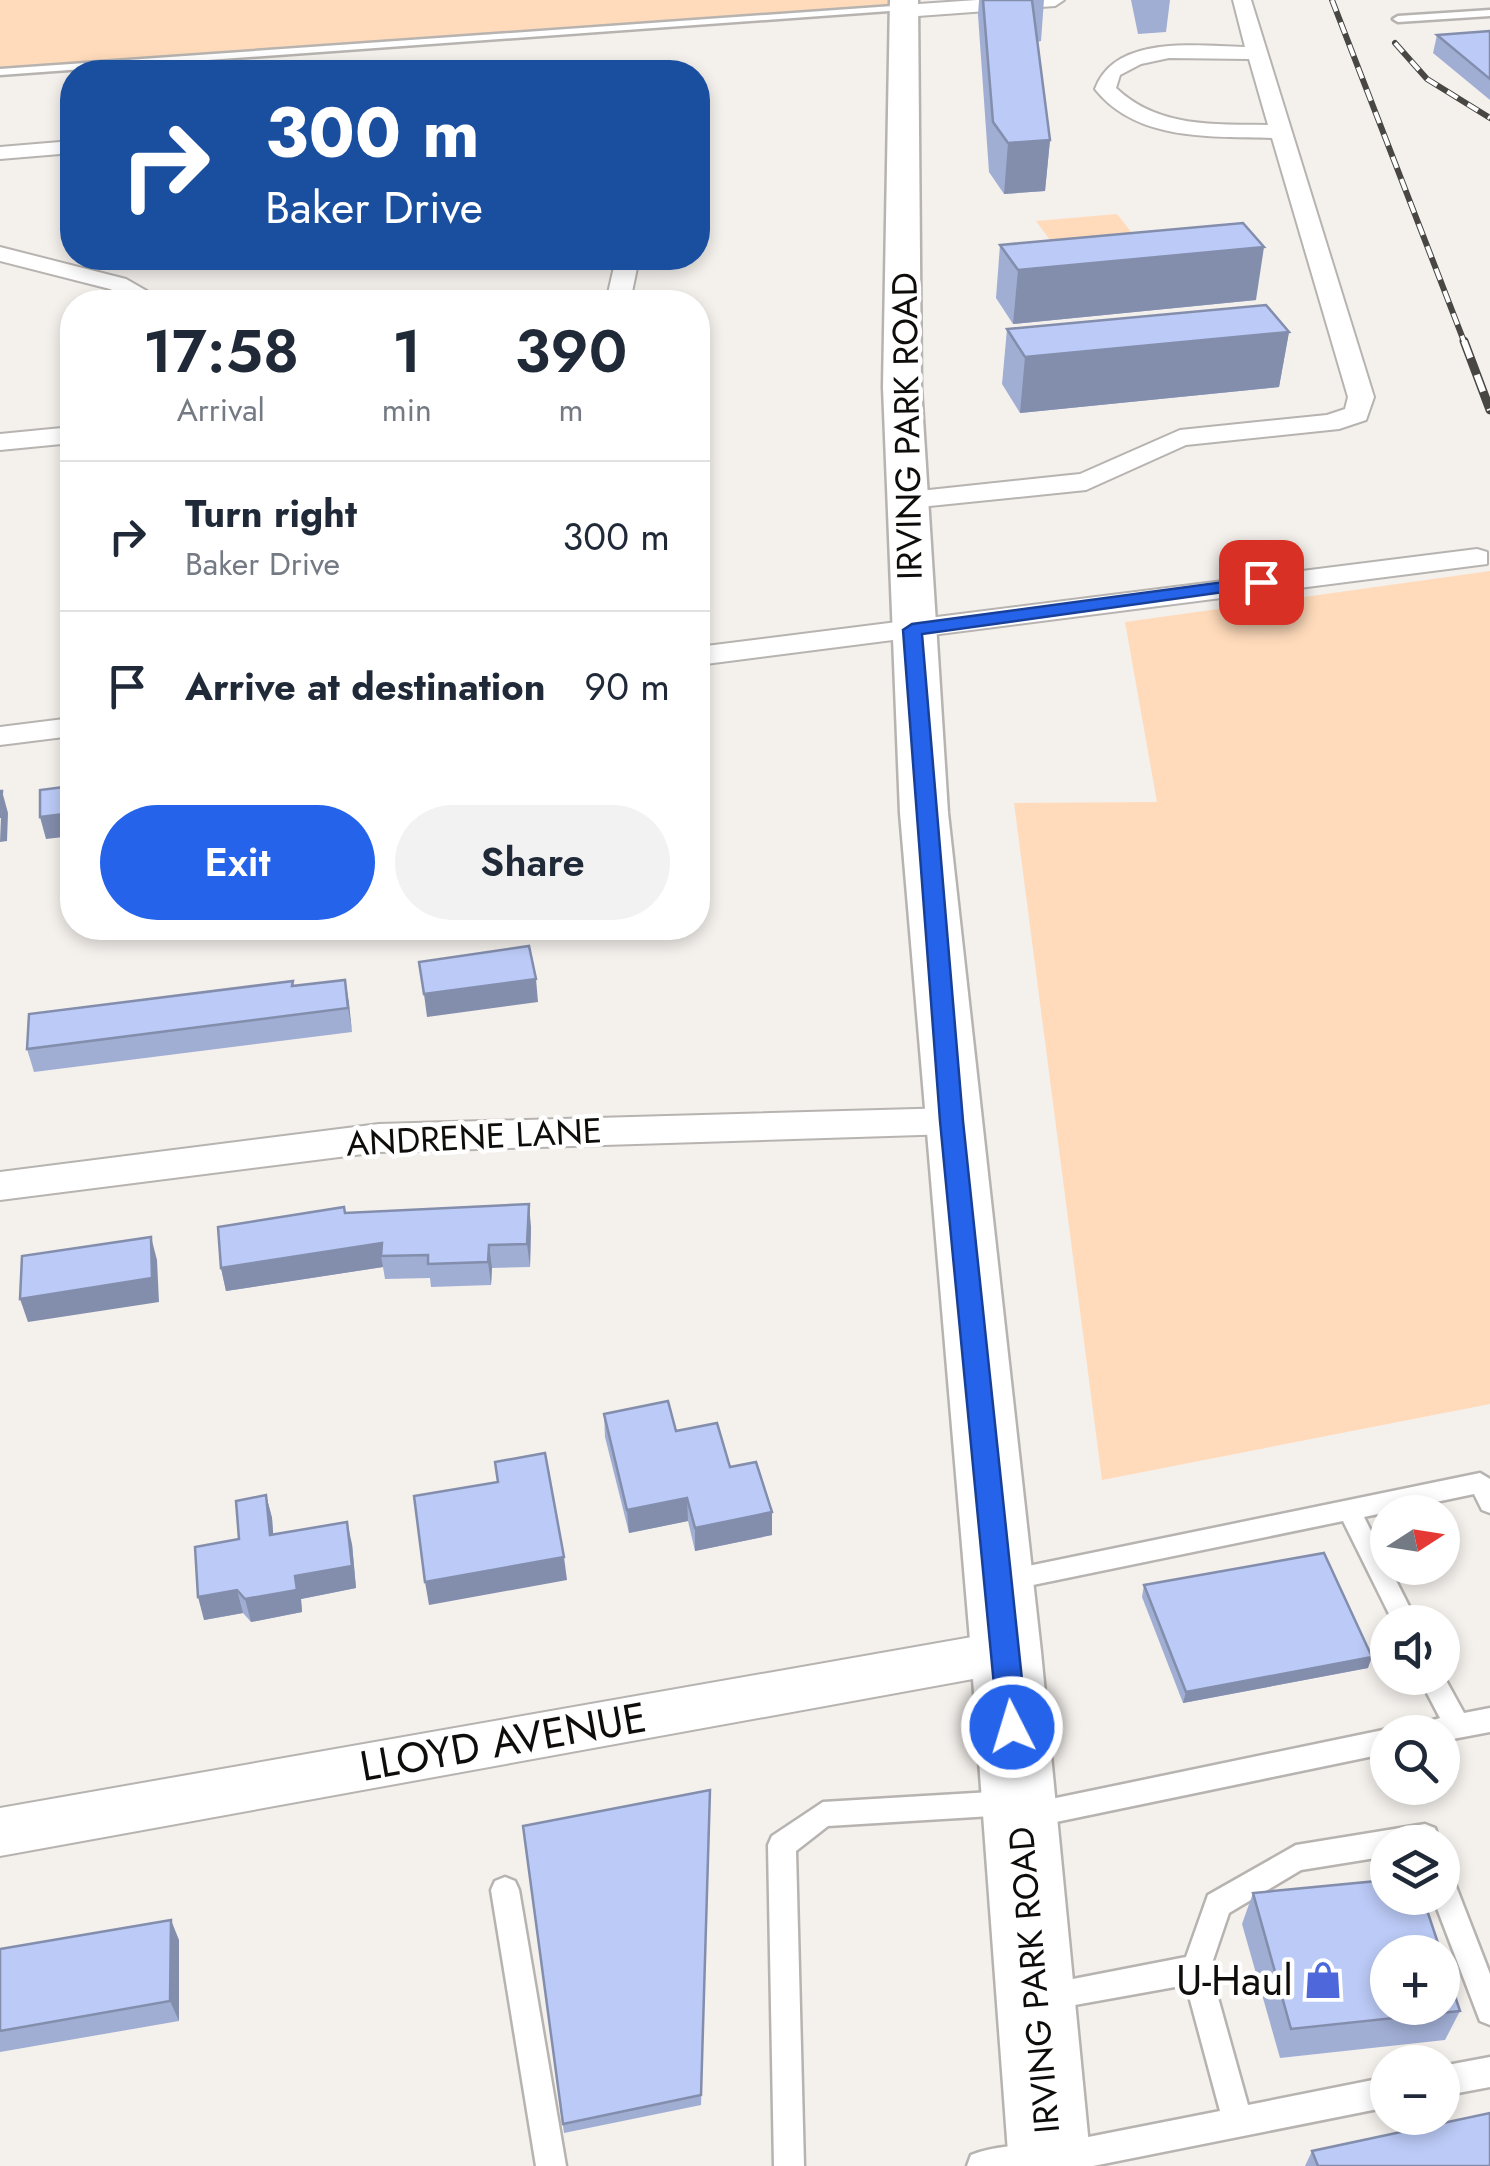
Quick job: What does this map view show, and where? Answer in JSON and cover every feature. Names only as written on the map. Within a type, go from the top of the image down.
[{"type":"main road","name":"IRVING PARK ROAD","points":[[904,6],[902,387],[910,500],[912,630],[952,1121],[1006,1652],[1036,1998],[1027,2164]]},
{"type":"street","points":[[904,6],[1055,0]]},
{"type":"street","points":[[910,500],[1072,485],[1180,438],[1330,423],[1357,414],[1362,397],[1242,0]]},
{"type":"street","points":[[1257,54],[1169,52],[1136,59],[1111,72],[1104,89],[1119,107],[1151,120],[1194,128],[1281,132]]},
{"type":"street","points":[[0,153],[60,148]]},
{"type":"street","points":[[0,254],[60,269]]},
{"type":"street","points":[[63,270],[130,290]]},
{"type":"street","points":[[0,442],[60,436]]},
{"type":"street","points":[[710,655],[1225,586],[1477,558]]},
{"type":"street","points":[[0,736],[60,729]]},
{"type":"street","name":"ANDRENE LANE","points":[[0,1186],[379,1138],[952,1121]]},
{"type":"street","name":"LLOYD AVENUE","points":[[0,1832],[1006,1652]]},
{"type":"lane","points":[[164,60],[904,6]]},
{"type":"lane","points":[[1398,19],[1490,13]]},
{"type":"lane","points":[[0,72],[60,68]]},
{"type":"lane","points":[[999,1582],[1480,1484],[1490,1503]]},
{"type":"lane","points":[[1349,1510],[1396,1605]]},
{"type":"lane","points":[[1460,1725],[1490,1720]]},
{"type":"lane","points":[[789,2166],[782,1844],[823,1814],[1019,1810],[1370,1744]]},
{"type":"lane","points":[[1238,2122],[1196,1969],[1218,1904],[1296,1858],[1370,1846]]},
{"type":"lane","points":[[504,1890],[552,2166]]},
{"type":"lane","points":[[1453,1915],[1490,2011]]},
{"type":"lane","points":[[1036,1998],[1196,1969]]},
{"type":"lane","points":[[1460,2078],[1490,2072]]},
{"type":"lane","points":[[1027,2164],[1370,2096]]},
{"type":"shaded area","points":[[0,0],[888,0],[888,12],[222,60],[60,60],[60,72],[0,76]]},
{"type":"shaded area","points":[[1117,214],[1132,233],[1050,240],[1036,221]]},
{"type":"shaded area","points":[[1490,571],[1490,1404],[1102,1480],[1014,803],[1157,802],[1125,622]]},
{"type":"building","points":[[983,0],[1032,0],[1050,140],[1008,143],[993,122]]},
{"type":"building","points":[[1490,31],[1490,79],[1437,35]]},
{"type":"building","points":[[1243,223],[1264,247],[1018,270],[1000,245]]},
{"type":"building","points":[[1266,305],[1289,332],[1025,357],[1007,329]]},
{"type":"building","points":[[60,788],[60,814],[40,817],[40,790]]},
{"type":"building","points":[[529,946],[536,979],[424,994],[419,962]]},
{"type":"building","points":[[345,980],[348,1008],[27,1049],[29,1014],[293,981],[292,986]]},
{"type":"building","points":[[529,1204],[527,1244],[489,1245],[488,1262],[428,1264],[428,1255],[381,1256],[382,1243],[221,1268],[218,1227],[344,1207],[345,1213]]},
{"type":"building","points":[[151,1237],[152,1278],[20,1299],[22,1256]]},
{"type":"building","points":[[668,1401],[676,1431],[717,1423],[730,1467],[756,1462],[772,1512],[695,1528],[687,1498],[627,1510],[604,1414]]},
{"type":"building","points":[[545,1453],[564,1557],[425,1582],[414,1496],[498,1482],[495,1462]]},
{"type":"building","points":[[266,1495],[270,1535],[347,1522],[352,1566],[295,1576],[297,1590],[245,1599],[237,1590],[198,1597],[195,1547],[239,1539],[236,1501]]},
{"type":"building","points":[[1324,1553],[1370,1657],[1186,1692],[1144,1585]]},
{"type":"building","points":[[710,1790],[701,2095],[563,2124],[523,1826]]},
{"type":"building","points":[[1370,1882],[1370,1915],[1429,1915],[1435,1935],[1370,1935],[1370,2021],[1291,2029],[1253,1893]]},
{"type":"building","points":[[171,1920],[170,2001],[0,2031],[0,1949]]},
{"type":"building","points":[[1490,2113],[1490,2166],[1318,2166],[1312,2151],[1387,2135],[1460,2135],[1460,2119]]},
{"type":"railway","points":[[1332,0],[1465,344]]},
{"type":"railway","points":[[1395,43],[1427,79],[1490,118]]},
{"type":"railway","points":[[1464,341],[1490,410]]},
{"type":"place","name":"U-Haul","points":[[1323,1980]]},
{"type":"route","points":[[1012,1727],[952,1121],[912,630],[1261,582]]}]
